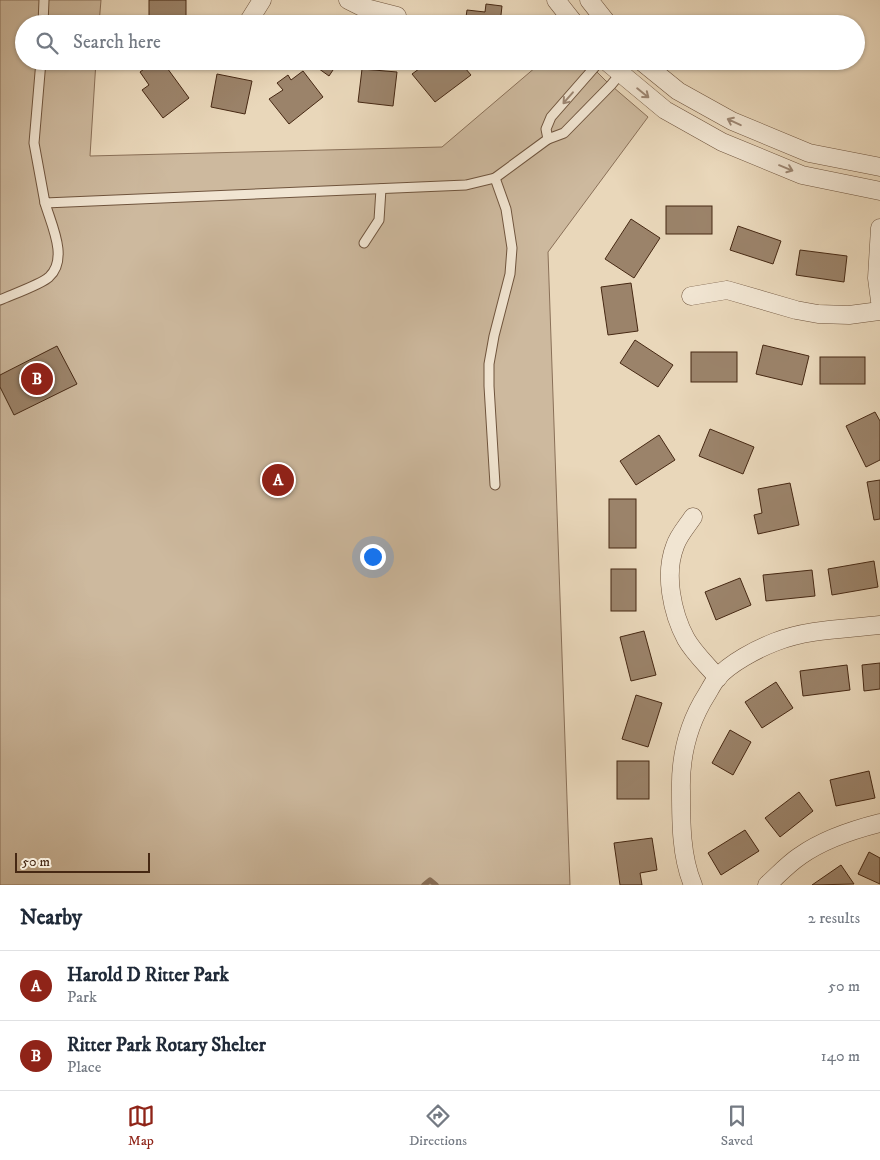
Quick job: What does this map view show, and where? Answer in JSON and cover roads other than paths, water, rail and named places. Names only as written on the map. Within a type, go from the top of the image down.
[{"type":"street","points":[[253,15],[262,0]]},
{"type":"street","points":[[348,0],[362,7],[393,15]]},
{"type":"street","points":[[556,0],[568,15]]},
{"type":"street","points":[[589,0],[601,15]]},
{"type":"street","points":[[628,70],[665,110],[722,142],[802,175],[880,191]]},
{"type":"street","points":[[653,70],[678,91],[732,121],[809,153],[880,167]]},
{"type":"street","points":[[880,228],[877,278],[880,301]]},
{"type":"street","points":[[691,296],[727,290],[788,308],[818,314],[849,315],[880,311]]},
{"type":"street","points":[[693,517],[675,545],[671,563],[673,604],[686,639],[696,654],[718,678]]},
{"type":"street","points":[[693,885],[686,860],[683,838],[680,782],[682,759],[685,741],[692,722],[718,678],[737,662],[776,642],[799,635],[880,625]]},
{"type":"street","points":[[768,885],[799,856],[852,830],[880,823]]},
{"type":"lane","points":[[43,15],[44,0]]},
{"type":"lane","points":[[0,300],[49,278],[57,267],[58,247],[45,203],[34,143],[40,70]]},
{"type":"lane","points":[[548,139],[546,129],[551,117],[592,70]]},
{"type":"lane","points":[[45,203],[466,185],[495,178],[548,139],[564,133],[624,70]]},
{"type":"lane","points":[[495,178],[506,209],[512,248],[510,274],[489,364],[495,485]]},
{"type":"lane","points":[[364,243],[378,220],[381,189]]},
{"type":"waterway","points":[[424,885],[430,880],[436,885]]},
{"type":"place","name":"Ritter Park Rotary Shelter","points":[[37,379]]},
{"type":"place","name":"Harold D Ritter Park","points":[[278,480]]}]
